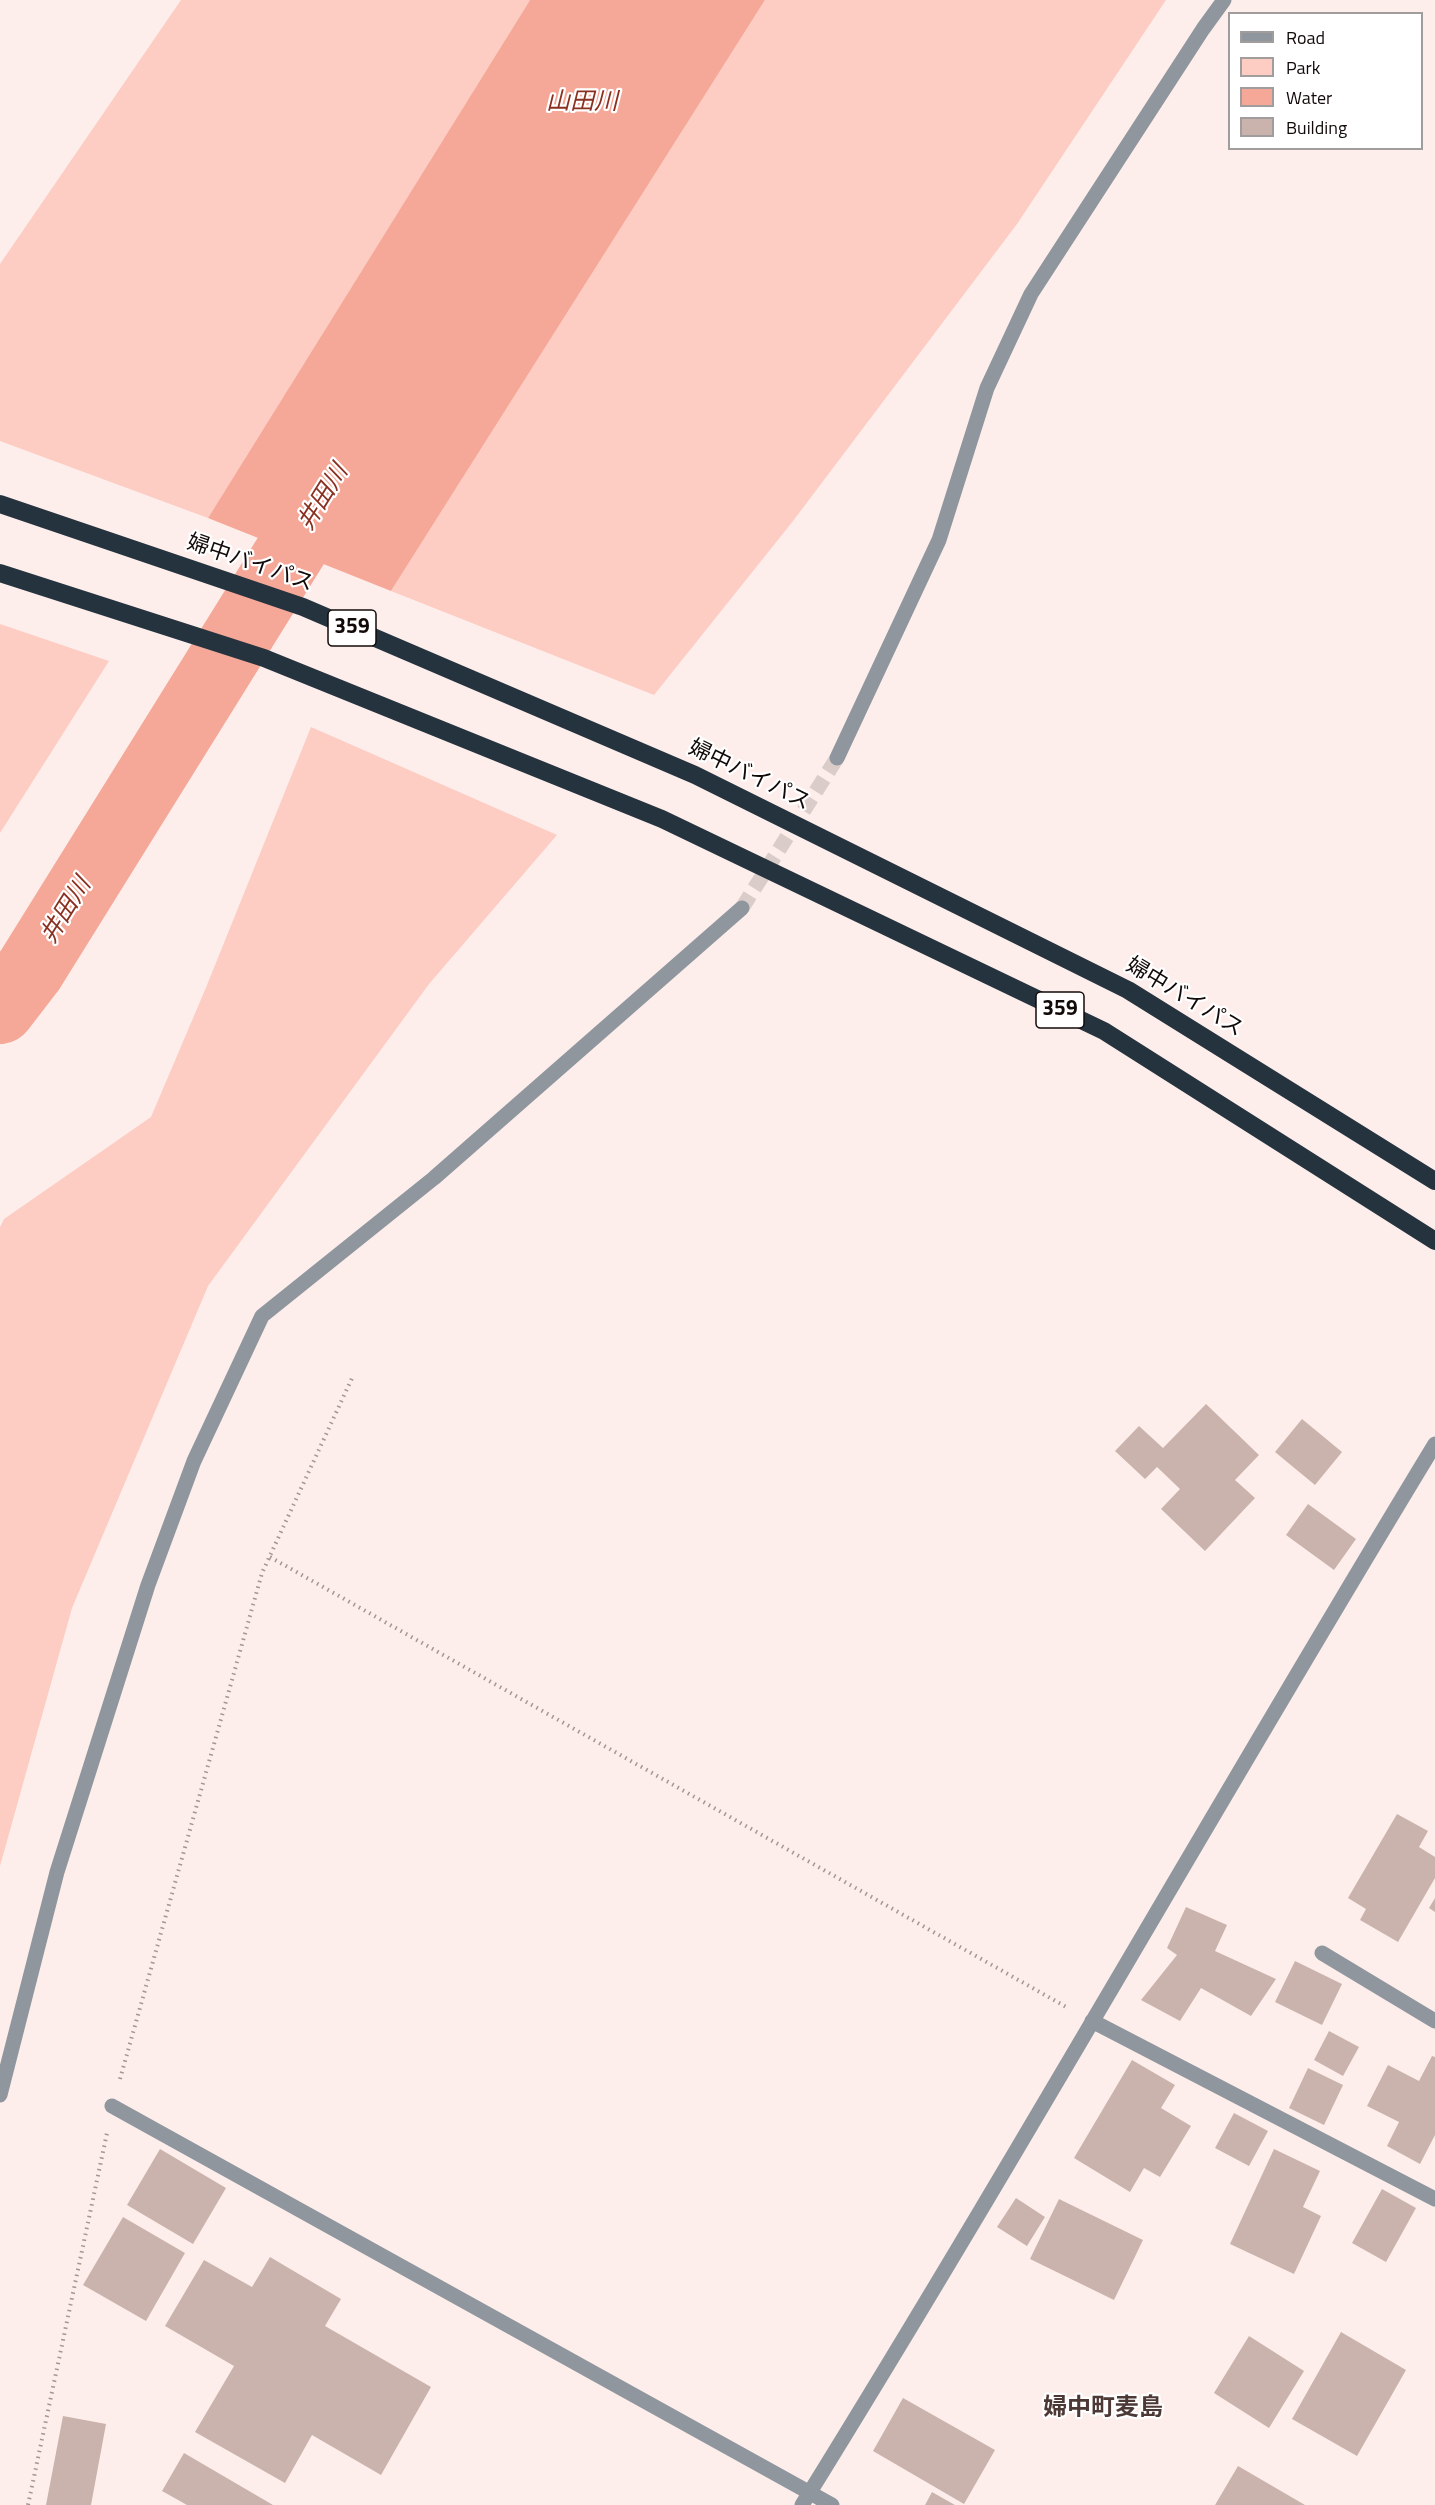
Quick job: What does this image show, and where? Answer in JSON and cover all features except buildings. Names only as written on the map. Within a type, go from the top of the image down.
[{"type":"highway","name":"婦中バイパス","points":[[0,504],[303,607],[695,775],[1128,990],[1435,1181]]},
{"type":"highway","name":"359","points":[[0,573],[264,658],[662,819],[1104,1031],[1435,1241]]},
{"type":"street","points":[[837,758],[939,540],[987,388],[1031,294],[1224,0]]},
{"type":"street","points":[[0,2095],[57,1872],[148,1585],[194,1461],[262,1316],[434,1178],[742,908]]},
{"type":"street","points":[[806,2499],[1435,1444]]},
{"type":"street","points":[[1322,1953],[1435,2021]]},
{"type":"street","points":[[1092,2021],[1435,2199]]},
{"type":"street","points":[[112,2106],[806,2499],[832,2505]]},
{"type":"path","points":[[28,2505],[112,2106],[262,1573],[353,1376]]},
{"type":"path","points":[[270,1557],[1092,2021]]},
{"type":"green space","points":[[181,0],[530,0],[208,518],[0,441],[0,264]]},
{"type":"green space","points":[[765,0],[1166,0],[1017,224],[793,521],[654,695],[391,591]]},
{"type":"green space","points":[[0,624],[109,661],[0,833]]},
{"type":"green space","points":[[311,727],[557,835],[429,984],[208,1286],[72,1608],[0,1866],[0,1227],[4,1219],[151,1117]]},
{"type":"water","name":"山田川","points":[[530,0],[765,0],[391,591],[208,518]]},
{"type":"waterway","name":"井田川","points":[[0,1009],[30,970],[343,467]]},
{"type":"tunnel","points":[[742,908],[837,758]]},
{"type":"district","name":"婦中町麦島","points":[[1103,2409]]}]
